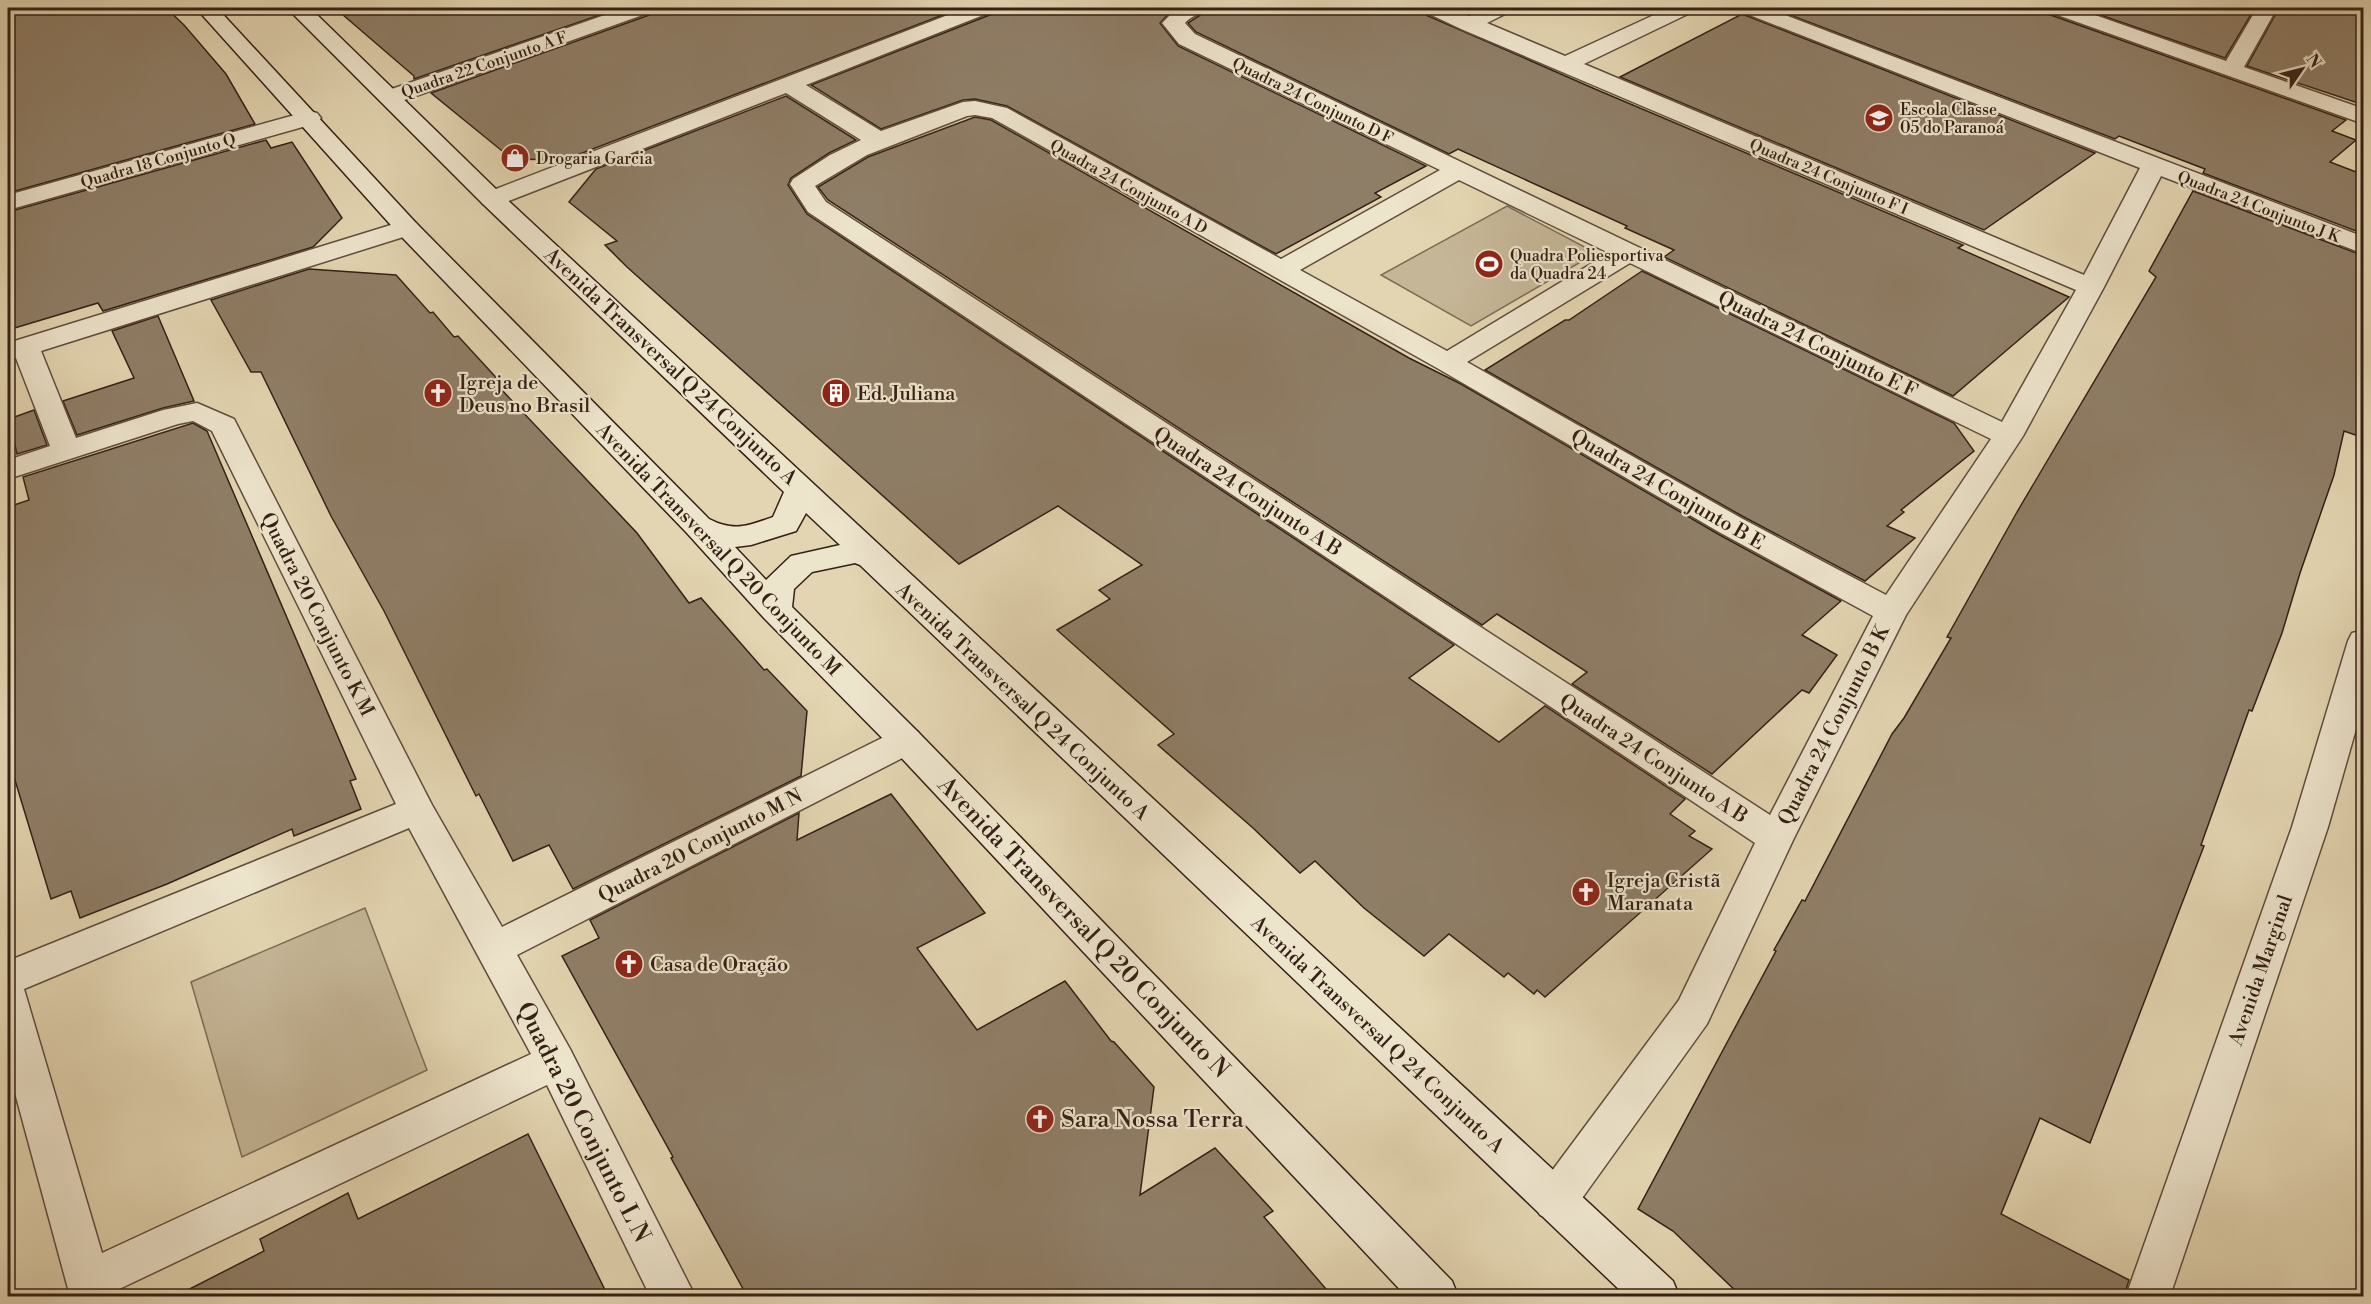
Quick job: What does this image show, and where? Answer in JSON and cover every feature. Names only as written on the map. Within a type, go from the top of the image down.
[{"type":"street","name":"Avenida Transversal Q 24 Conjunto A","points":[[298,8],[391,97],[492,199],[1657,1296]]},
{"type":"street","name":"Quadra 22 Conjunto A F","points":[[391,97],[644,8]]},
{"type":"street","points":[[492,199],[984,8]]},
{"type":"street","name":"Quadra 24 Conjunto D F","points":[[1194,8],[1182,13],[1173,23],[1187,39],[1628,253]]},
{"type":"street","name":"Quadra 24 Conjunto F I","points":[[1432,8],[2091,287]]},
{"type":"street","points":[[1469,24],[1502,8]]},
{"type":"street","points":[[1567,64],[1685,8]]},
{"type":"street","name":"Quadra 24 Conjunto J K","points":[[1749,8],[2364,246]]},
{"type":"street","points":[[2056,8],[2364,117]]},
{"type":"street","points":[[2231,71],[2267,8]]},
{"type":"street","name":"Avenida Transversal Q 20 Conjunto M","points":[[211,9],[407,228],[697,525],[775,610],[906,741]]},
{"type":"street","points":[[788,84],[880,141]]},
{"type":"street","name":"Quadra 24 Conjunto A D","points":[[880,141],[963,109],[975,108],[999,113],[1448,363]]},
{"type":"street","name":"Quadra 18 Conjunto Q","points":[[8,203],[309,118]]},
{"type":"street","name":"Quadra 24 Conjunto A B","points":[[880,141],[817,172],[802,184],[817,207],[1776,838]]},
{"type":"street","name":"Quadra 24 Conjunto B K","points":[[1555,1201],[1693,1012],[1776,838],[1891,612],[2008,436],[2091,287],[2154,165]]},
{"type":"street","points":[[1281,270],[1458,170]]},
{"type":"street","points":[[66,450],[16,349],[407,228]]},
{"type":"street","points":[[1448,363],[1628,253]]},
{"type":"street","name":"Quadra 24 Conjunto E F","points":[[1628,253],[2008,436]]},
{"type":"street","name":"Quadra 24 Conjunto B E","points":[[1448,363],[1730,525],[1891,612]]},
{"type":"street","name":"Quadra 20 Conjunto K M","points":[[8,470],[173,416],[197,412],[224,425],[417,810],[494,949]]},
{"type":"street","points":[[697,525],[714,536],[737,539],[785,524],[800,493],[791,479]]},
{"type":"street","points":[[775,610],[779,585],[802,563],[855,554],[871,557]]},
{"type":"street","name":"Avenida Marginal","points":[[2148,1296],[2310,827],[2364,641]]},
{"type":"street","name":"Quadra 20 Conjunto M N","points":[[494,949],[906,741]]},
{"type":"street","name":"Avenida Transversal Q 20 Conjunto N","points":[[906,741],[1436,1296]]},
{"type":"street","points":[[8,978],[417,810]]},
{"type":"street","name":"Quadra 20 Conjunto L N","points":[[494,949],[556,1061],[673,1296]]},
{"type":"street","points":[[8,996],[90,1289],[556,1061]]},
{"type":"shaded area","name":"Quadra Poliesportiva da Quadra 24","points":[[1507,206],[1596,253],[1471,326],[1381,275]]},
{"type":"shaded area","points":[[365,908],[427,1070],[242,1157],[191,982]]},
{"type":"building","points":[[8,8],[166,8],[184,25],[226,74],[255,124],[8,193]]},
{"type":"building","points":[[335,8],[620,8],[414,79],[414,76]]},
{"type":"building","points":[[657,8],[961,8],[564,160],[512,159],[431,93],[652,14]]},
{"type":"building","points":[[997,8],[1174,8],[1160,23],[1178,46],[1426,166],[1375,193],[1381,197],[1276,254],[1007,106],[975,99],[963,100],[881,129],[811,85],[992,14]]},
{"type":"building","points":[[1206,8],[1410,8],[1963,245],[1958,248],[2069,297],[1953,396],[1664,257],[1674,250],[1625,228],[1627,226],[1458,149],[1449,154],[1196,32],[1188,23],[1202,14]]},
{"type":"building","points":[[1772,8],[2043,8],[2048,14],[2346,120],[2332,131],[2356,140],[2330,162],[2364,175],[2364,234],[2203,173],[2205,169],[2119,136],[2115,139]]},
{"type":"building","points":[[2080,8],[2255,8],[2225,58]]},
{"type":"building","points":[[2279,8],[2364,8],[2364,105],[2247,66]]},
{"type":"building","name":"Escola Classe 05 do Paranoá","points":[[1742,14],[2095,153],[1984,230],[1620,77]]},
{"type":"building","points":[[786,96],[856,140],[829,153],[791,178],[788,185],[807,214],[1454,645],[1409,678],[1499,742],[1545,706],[1685,799],[1670,814],[1695,831],[1689,836],[1712,849],[1545,997],[1537,990],[1534,994],[1508,973],[1504,977],[1449,934],[1424,956],[1364,908],[1315,861],[1300,873],[1253,828],[1158,745],[1174,734],[1057,630],[1110,599],[1099,590],[1142,565],[1058,506],[959,564],[627,267],[605,245],[617,241],[569,202],[596,169]]},
{"type":"building","points":[[975,117],[991,120],[1409,358],[1461,384],[1718,534],[1841,601],[1802,635],[1837,655],[1809,693],[1802,690],[1712,774],[1572,684],[1587,672],[1497,614],[1482,625],[828,200],[818,187],[868,157]]},
{"type":"building","points":[[266,140],[271,148],[292,142],[342,218],[313,247],[103,311],[98,303],[8,330],[8,212]]},
{"type":"building","points":[[2193,191],[2364,256],[2364,400],[2361,405],[2364,411],[2364,438],[2344,431],[2334,475],[2282,633],[2252,711],[2249,710],[2201,845],[2204,846],[2090,1143],[2040,1118],[2001,1214],[2129,1280],[2124,1296],[1741,1296],[1673,1231],[1638,1209],[1776,951],[1774,950],[1802,900],[1805,901],[1892,734],[1904,718],[1951,638],[1947,637],[2017,512],[2156,277],[2149,271]]},
{"type":"building","points":[[309,269],[396,275],[454,337],[458,336],[501,383],[499,387],[637,533],[689,603],[701,598],[764,670],[767,669],[807,711],[801,776],[573,889],[549,845],[513,861],[479,794],[476,796],[384,611],[331,516],[261,372],[251,372],[211,300]]},
{"type":"building","points":[[1642,271],[1954,423],[1974,451],[1901,510],[1904,512],[1887,526],[1915,538],[1865,581],[1742,516],[1485,370],[1565,320],[1569,320]]},
{"type":"building","points":[[158,316],[194,401],[163,408],[77,435],[63,401],[134,378],[112,331]]},
{"type":"building","points":[[34,410],[47,445],[17,454],[9,419]]},
{"type":"building","points":[[193,423],[207,431],[356,779],[350,781],[361,809],[294,836],[292,829],[167,884],[80,918],[71,891],[51,899],[8,757],[8,507],[29,500],[23,477]]},
{"type":"building","points":[[891,794],[985,913],[917,948],[977,1030],[1065,981],[1111,1041],[1154,1087],[1140,1195],[1215,1148],[1273,1211],[1264,1217],[1332,1296],[747,1296],[562,956],[599,938],[590,920],[799,813],[797,840]]},
{"type":"building","points":[[528,1134],[608,1296],[176,1296],[264,1251],[260,1239],[348,1193],[358,1219]]},
{"type":"place","name":"Escola Classe 05 do Paranoá","points":[[1879,118]]},
{"type":"place","name":"Drogaria Garcia","points":[[515,158]]},
{"type":"place","name":"Quadra Poliesportiva da Quadra 24","points":[[1489,264]]},
{"type":"place","name":"Igreja de Deus no Brasil","points":[[438,393]]},
{"type":"place","name":"Ed. Juliana","points":[[836,393]]},
{"type":"place","name":"Igreja Cristã Maranata","points":[[1586,892]]},
{"type":"place","name":"Casa de Oração","points":[[629,964]]},
{"type":"place","name":"Sara Nossa Terra","points":[[1040,1119]]}]
